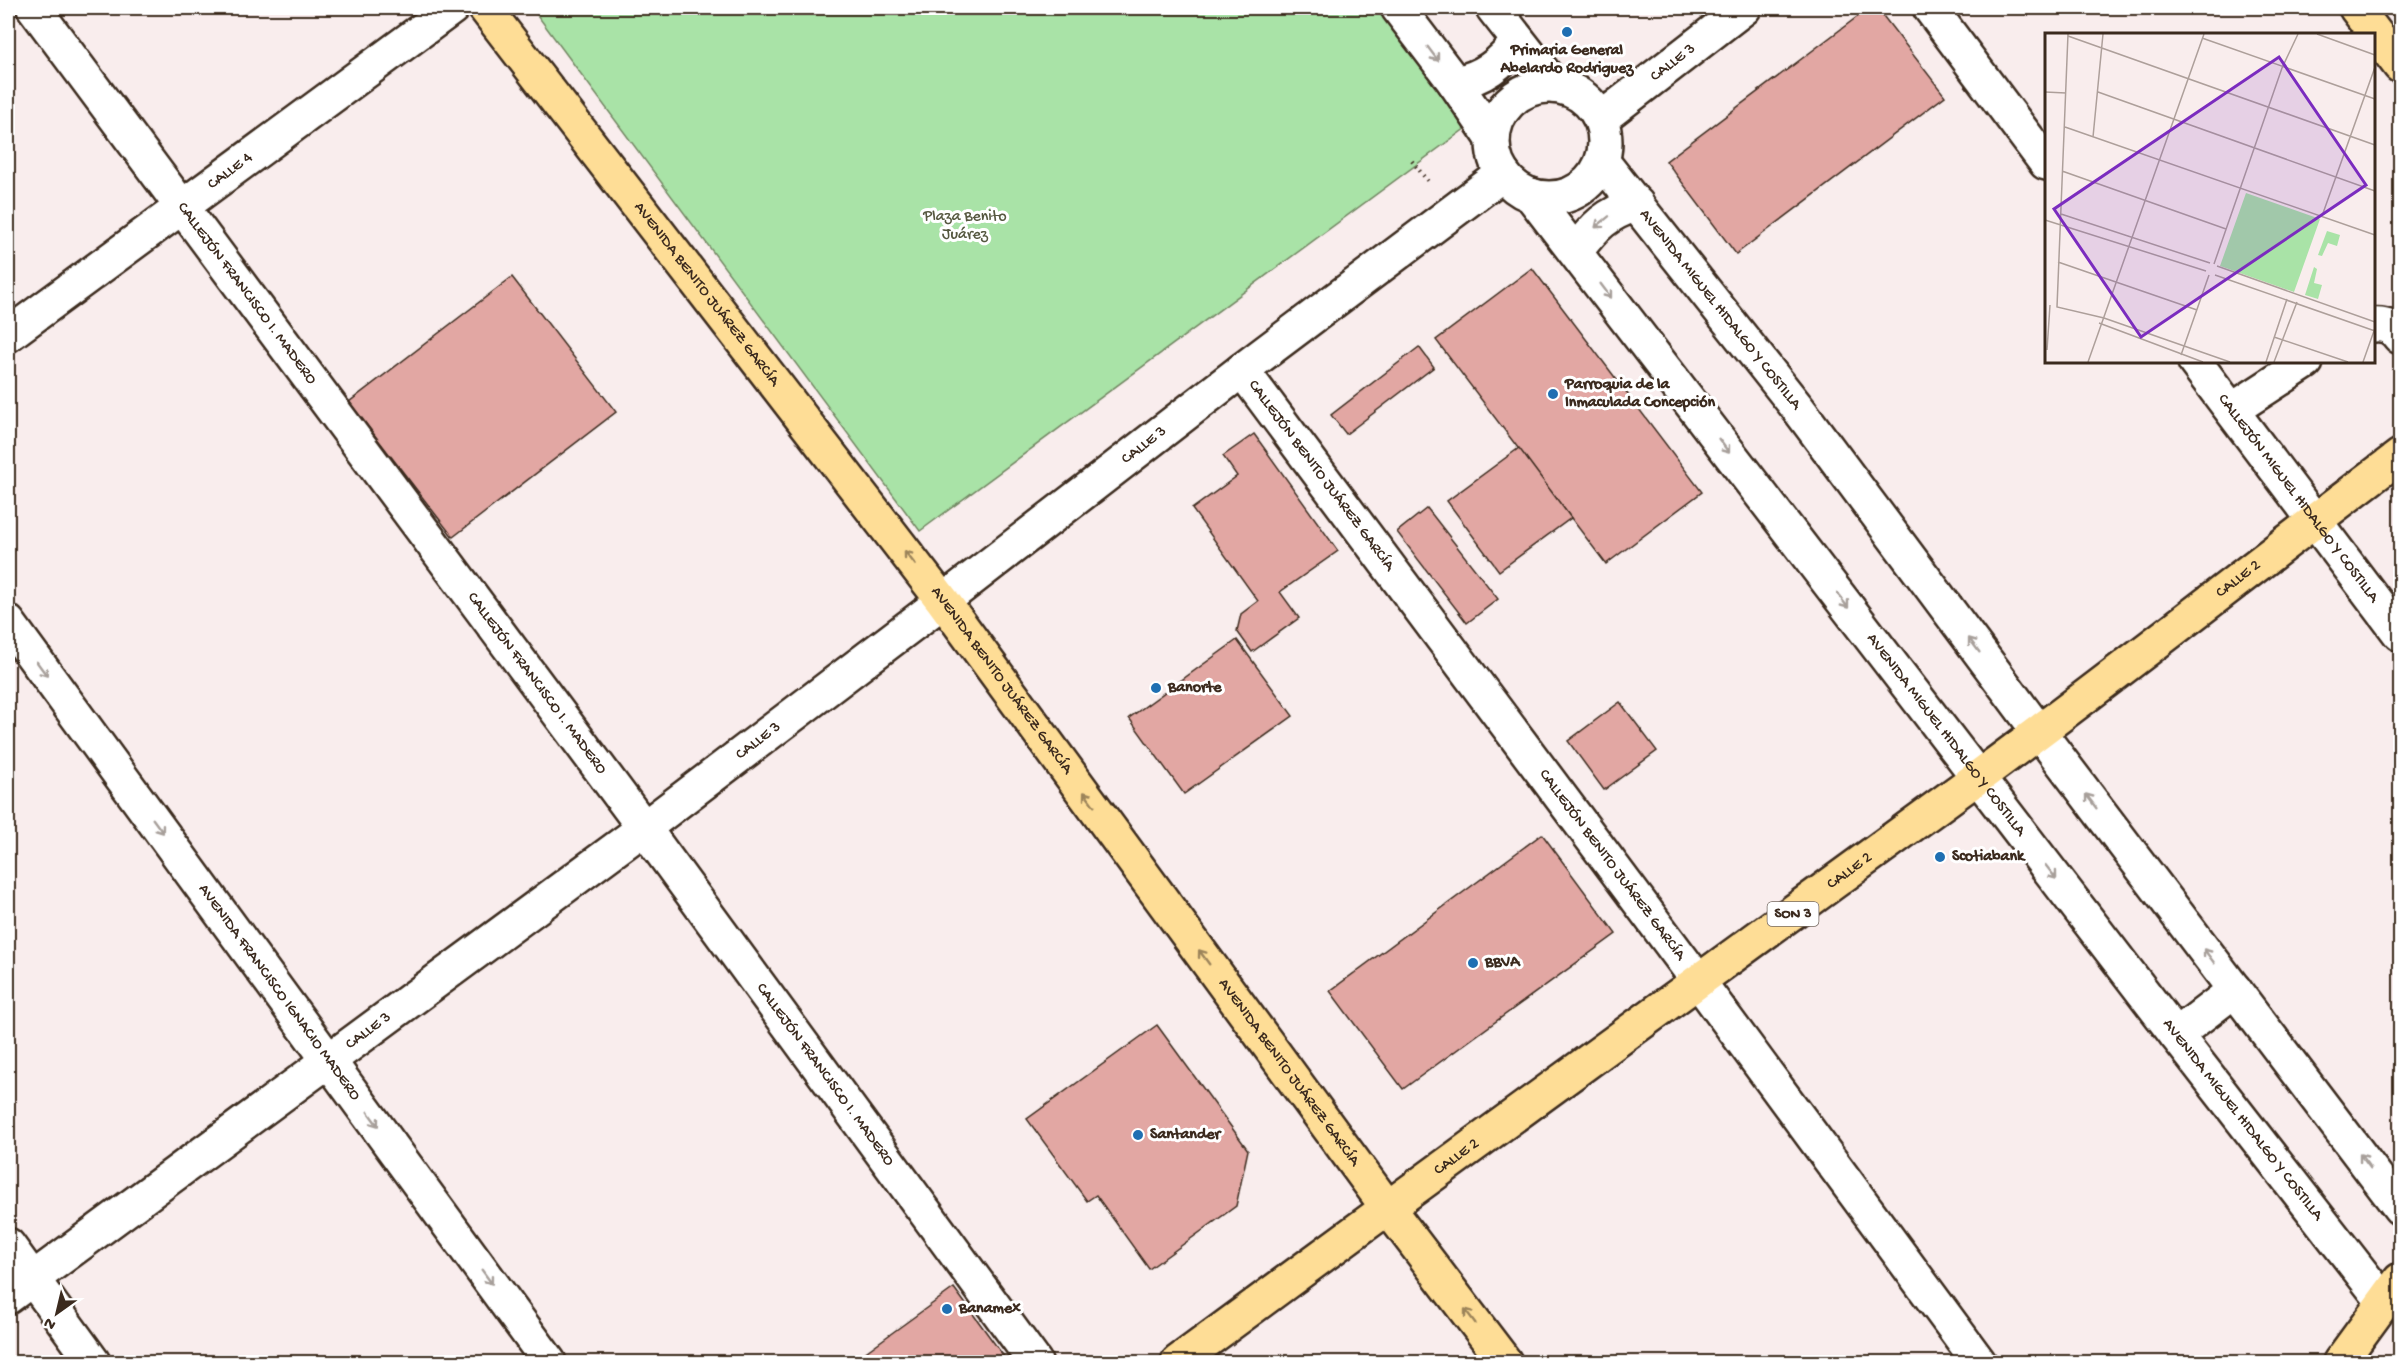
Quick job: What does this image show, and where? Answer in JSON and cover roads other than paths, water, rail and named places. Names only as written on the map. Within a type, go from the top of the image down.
[{"type":"main road","name":"AVENIDA BENITO JUÁREZ GARCÍA","points":[[485,8],[944,601],[1387,1207],[1505,1362]]},
{"type":"main road","points":[[2356,8],[2400,66]]},
{"type":"main road","name":"CALLE 2","points":[[1178,1362],[2039,732],[2400,456]]},
{"type":"main road","points":[[2340,1362],[2392,1291]]},
{"type":"street","name":"CALLEJÓN FRANCISCO I. MADERO","points":[[34,8],[644,828],[1035,1362]]},
{"type":"street","name":"CALLE 4","points":[[8,335],[452,8]]},
{"type":"street","points":[[1398,8],[1455,83],[1493,139]]},
{"type":"street","points":[[1493,8],[1554,86]]},
{"type":"street","name":"CALLE 3","points":[[1602,118],[1744,8]]},
{"type":"street","points":[[1930,8],[2045,162]]},
{"type":"street","points":[[1455,83],[1472,80],[1490,70],[1508,55],[1518,41]]},
{"type":"street","points":[[1554,86],[1568,90],[1582,97],[1602,118],[1605,136],[1602,161],[1594,176],[1581,188],[1565,195],[1548,198],[1531,195],[1515,187],[1503,174],[1495,158],[1493,139],[1497,121],[1506,106],[1520,94],[1536,87],[1554,86]]},
{"type":"street","name":"AVENIDA MIGUEL HIDALGO Y COSTILLA","points":[[1602,161],[1800,411],[2039,732],[2400,1208]]},
{"type":"street","name":"CALLE 3","points":[[21,1288],[329,1058],[644,828],[944,601],[1242,370],[1503,174]]},
{"type":"street","name":"AVENIDA MIGUEL HIDALGO Y COSTILLA","points":[[1531,195],[2176,1035],[2392,1291]]},
{"type":"street","points":[[1576,251],[1592,230],[1605,218],[1637,204]]},
{"type":"street","points":[[2375,325],[2383,324],[2395,330],[2400,338]]},
{"type":"street","name":"CALLEJÓN MIGUEL HIDALGO Y COSTILLA","points":[[2196,363],[2400,634]]},
{"type":"street","points":[[2232,410],[2304,363]]},
{"type":"street","name":"CALLEJÓN BENITO JUÁREZ GARCÍA","points":[[1242,370],[1699,982],[1979,1362]]},
{"type":"street","name":"AVENIDA FRANCISCO IGNACIO MADERO","points":[[8,622],[329,1058],[549,1362]]},
{"type":"street","points":[[2176,1035],[2235,990]]},
{"type":"street","points":[[8,1245],[21,1288],[93,1362]]},
{"type":"place","name":"Primaria General Abelardo Rodriguez","points":[[1567,32]]},
{"type":"place","name":"Parroquia de la Inmaculada Concepción","points":[[1553,394]]},
{"type":"place","name":"Banorte","points":[[1156,688]]},
{"type":"place","name":"Scotiabank","points":[[1940,857]]},
{"type":"place","name":"BBVA","points":[[1473,963]]},
{"type":"place","name":"Santander","points":[[1138,1135]]},
{"type":"place","name":"Banamex","points":[[947,1309]]},
{"type":"park label","name":"Plaza Benito Juárez","points":[[965,226]]}]
